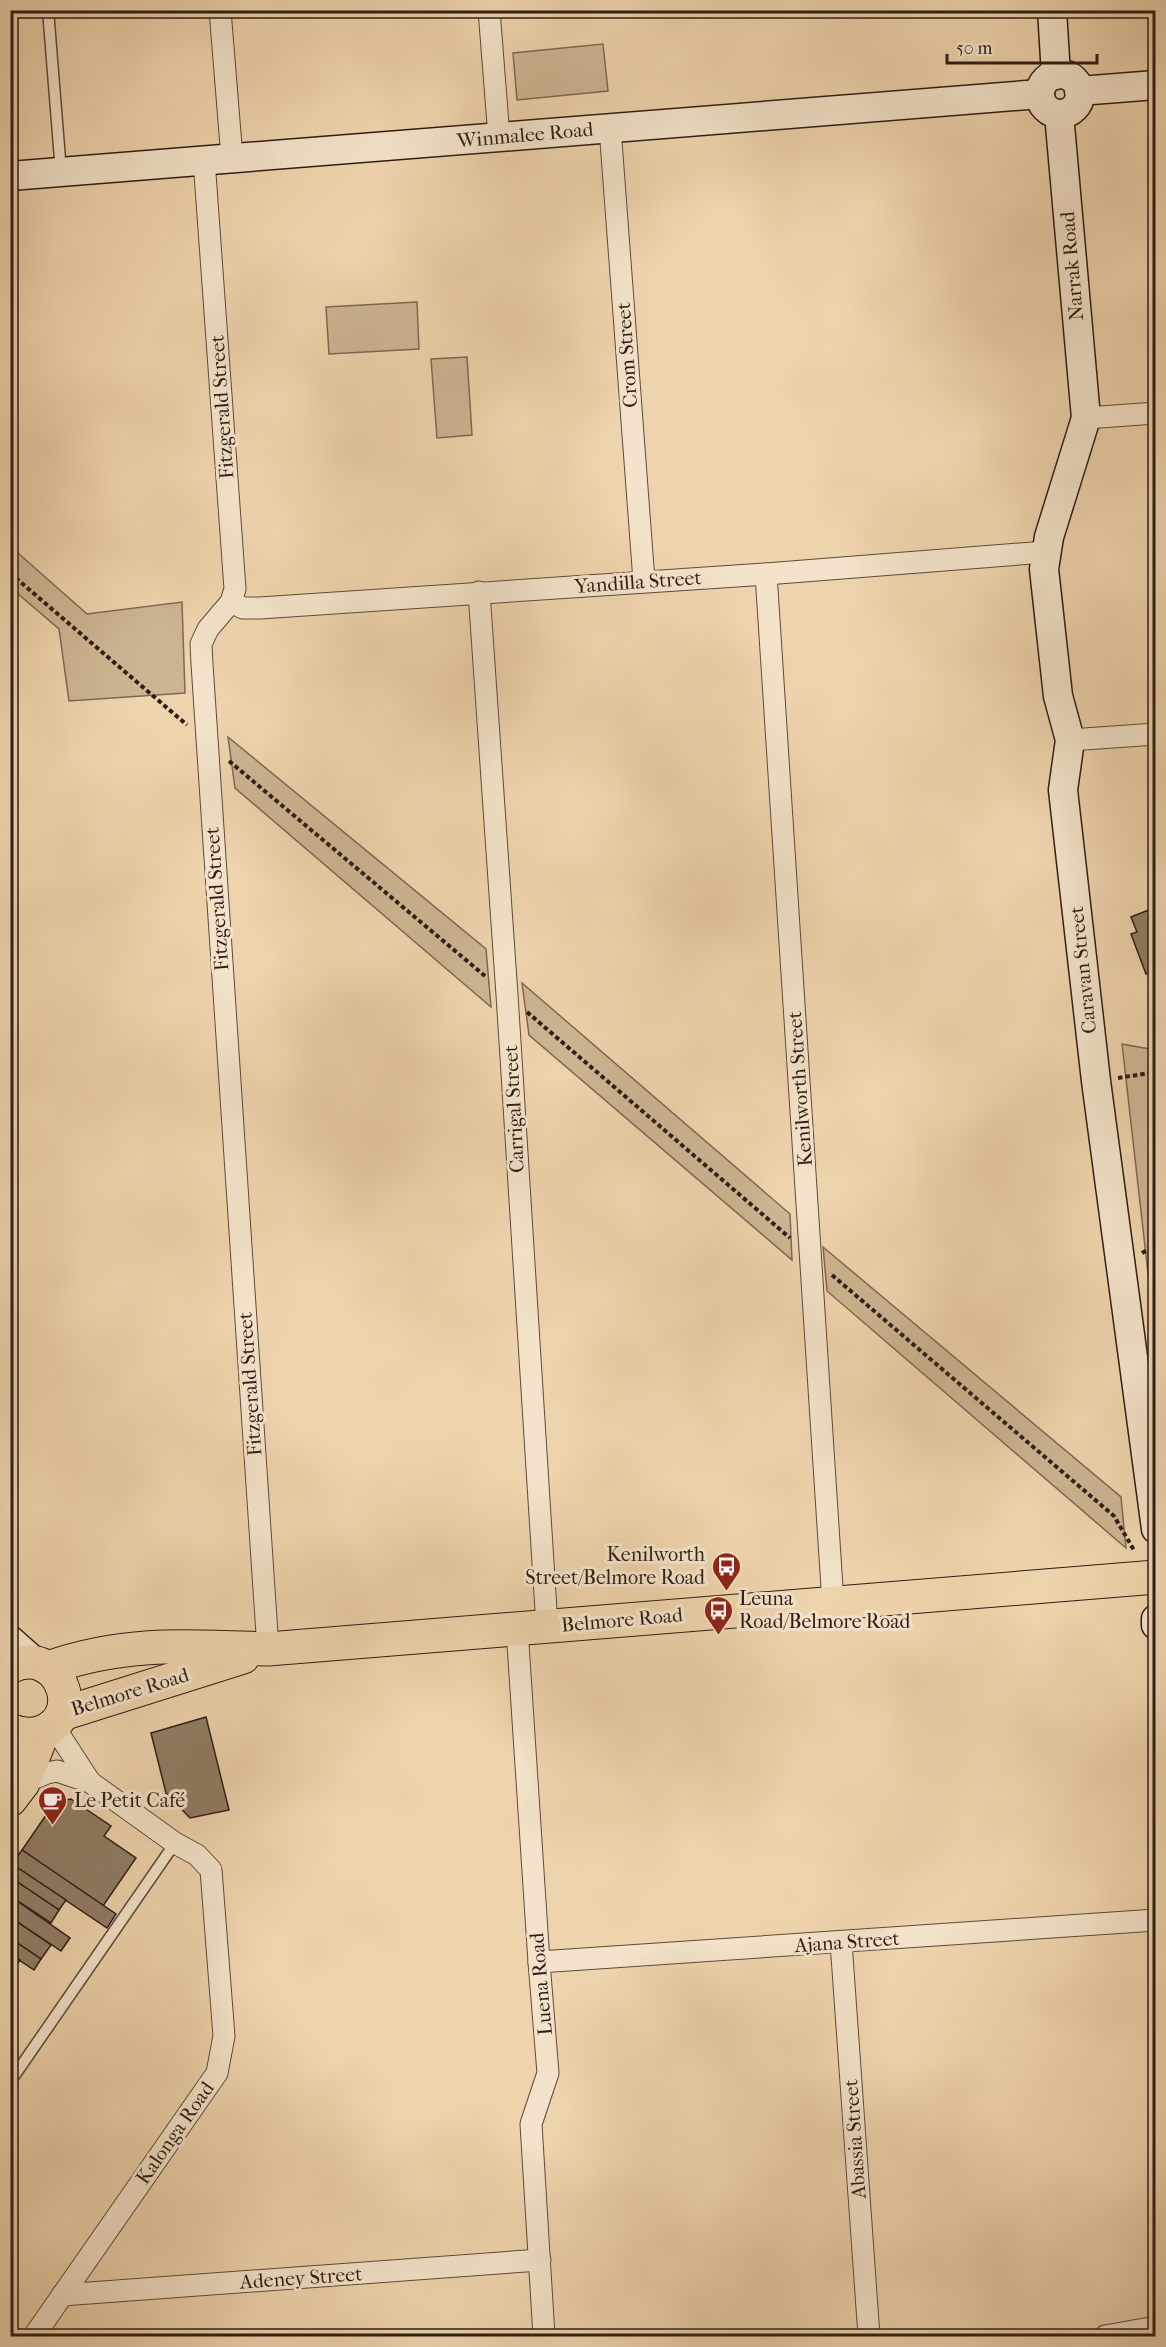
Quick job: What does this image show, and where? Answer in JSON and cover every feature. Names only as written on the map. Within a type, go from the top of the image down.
[{"type":"main road","name":"Belmore Road","points":[[32,1666],[100,1652],[167,1646],[268,1649],[833,1603],[1145,1565]]},
{"type":"main road","name":"Belmore Road","points":[[10,1730],[26,1735],[268,1649]]},
{"type":"main road","name":"Belmore Road","points":[[17,1792],[64,1701],[63,1688],[58,1677],[32,1666]]},
{"type":"street","points":[[220,10],[232,158]]},
{"type":"street","points":[[489,10],[499,137]]},
{"type":"street","points":[[1048,84],[1069,77],[1076,83],[1079,91],[1079,99],[1075,107],[1059,114],[1051,112],[1044,106],[1048,84],[1052,10]]},
{"type":"street","name":"Winmalee Road","points":[[10,176],[610,128],[1048,84]]},
{"type":"street","points":[[1079,91],[1155,85]]},
{"type":"street","name":"Narrak Road","points":[[1059,114],[1086,418]]},
{"type":"street","name":"Crom Street","points":[[610,128],[644,581]]},
{"type":"street","name":"Fitzgerald Street","points":[[204,160],[235,589],[231,602],[208,629],[201,644],[268,1649]]},
{"type":"street","points":[[1086,418],[1155,413]]},
{"type":"street","name":"Caravan Street","points":[[1086,418],[1045,552],[1044,569],[1058,696],[1071,740],[1063,790],[1096,1081],[1155,1529]]},
{"type":"street","name":"Yandilla Street","points":[[231,602],[243,608],[251,608],[766,574],[1045,552]]},
{"type":"street","name":"Kenilworth Street","points":[[766,574],[833,1603]]},
{"type":"street","name":"Carrigal Street","points":[[479,592],[507,995],[532,1628]]},
{"type":"street","points":[[1071,740],[1155,734]]},
{"type":"street","points":[[1155,1619],[1155,1625]]},
{"type":"street","name":"Luena Road","points":[[532,1628],[539,1962],[548,2073],[531,2124],[544,2337]]},
{"type":"street","points":[[10,1640],[32,1666]]},
{"type":"street","name":"Kalonga Road","points":[[52,1724],[90,1782]]},
{"type":"street","name":"Kalonga Road","points":[[17,1792],[46,1773],[57,1771],[90,1782],[175,1843],[197,1855],[210,1870],[224,2036],[217,2073],[34,2337]]},
{"type":"street","name":"Ajana Street","points":[[539,1962],[1155,1920]]},
{"type":"street","name":"Abassia Street","points":[[841,1942],[869,2337]]},
{"type":"street","name":"Adeney Street","points":[[62,2295],[540,2260]]},
{"type":"street","points":[[1105,2337],[1155,2327]]},
{"type":"lane","points":[[48,10],[61,172]]},
{"type":"lane","points":[[10,2082],[175,1843]]},
{"type":"path","points":[[10,573],[507,995],[1114,1516],[1145,1565]]},
{"type":"path","points":[[1096,1081],[1155,1072]]},
{"type":"shaded area","points":[[603,44],[608,91],[517,100],[513,53]]},
{"type":"shaded area","points":[[417,302],[419,349],[329,354],[326,307]]},
{"type":"shaded area","points":[[467,357],[472,435],[437,438],[431,359]]},
{"type":"shaded area","points":[[10,546],[87,614],[182,602],[185,693],[69,701],[59,629],[11,588]]},
{"type":"shaded area","points":[[228,737],[486,949],[491,1007],[235,788]]},
{"type":"shaded area","points":[[522,983],[790,1214],[792,1260],[529,1035]]},
{"type":"shaded area","points":[[1122,1044],[1155,1050],[1155,1316],[1153,1317]]},
{"type":"shaded area","points":[[823,1247],[1121,1497],[1126,1548],[827,1291]]},
{"type":"building","points":[[1156,907],[1156,970],[1146,974],[1131,934],[1137,932],[1131,917]]},
{"type":"building","points":[[206,1717],[229,1810],[190,1818],[166,1793],[151,1733]]},
{"type":"building","points":[[71,1799],[111,1826],[104,1836],[136,1858],[103,1906],[22,1850],[55,1802]]},
{"type":"building","points":[[22,1850],[116,1914],[107,1928],[12,1864]]},
{"type":"building","points":[[12,1864],[66,1900],[59,1910],[10,1877]]},
{"type":"building","points":[[10,1877],[59,1910],[51,1923],[10,1896]]},
{"type":"building","points":[[10,1896],[70,1938],[61,1951],[10,1917]]},
{"type":"building","points":[[10,1917],[51,1945],[41,1959],[10,1938]]},
{"type":"building","points":[[10,1938],[41,1959],[34,1970],[10,1954]]},
{"type":"building","points":[[10,1954],[20,1960],[10,1974]]},
{"type":"place","name":"Kenilworth Street/Belmore Road","points":[[726,1592]]},
{"type":"place","name":"Leuna Road/Belmore Road","points":[[718,1636]]},
{"type":"place","name":"Le Petit Café","points":[[53,1826]]}]
